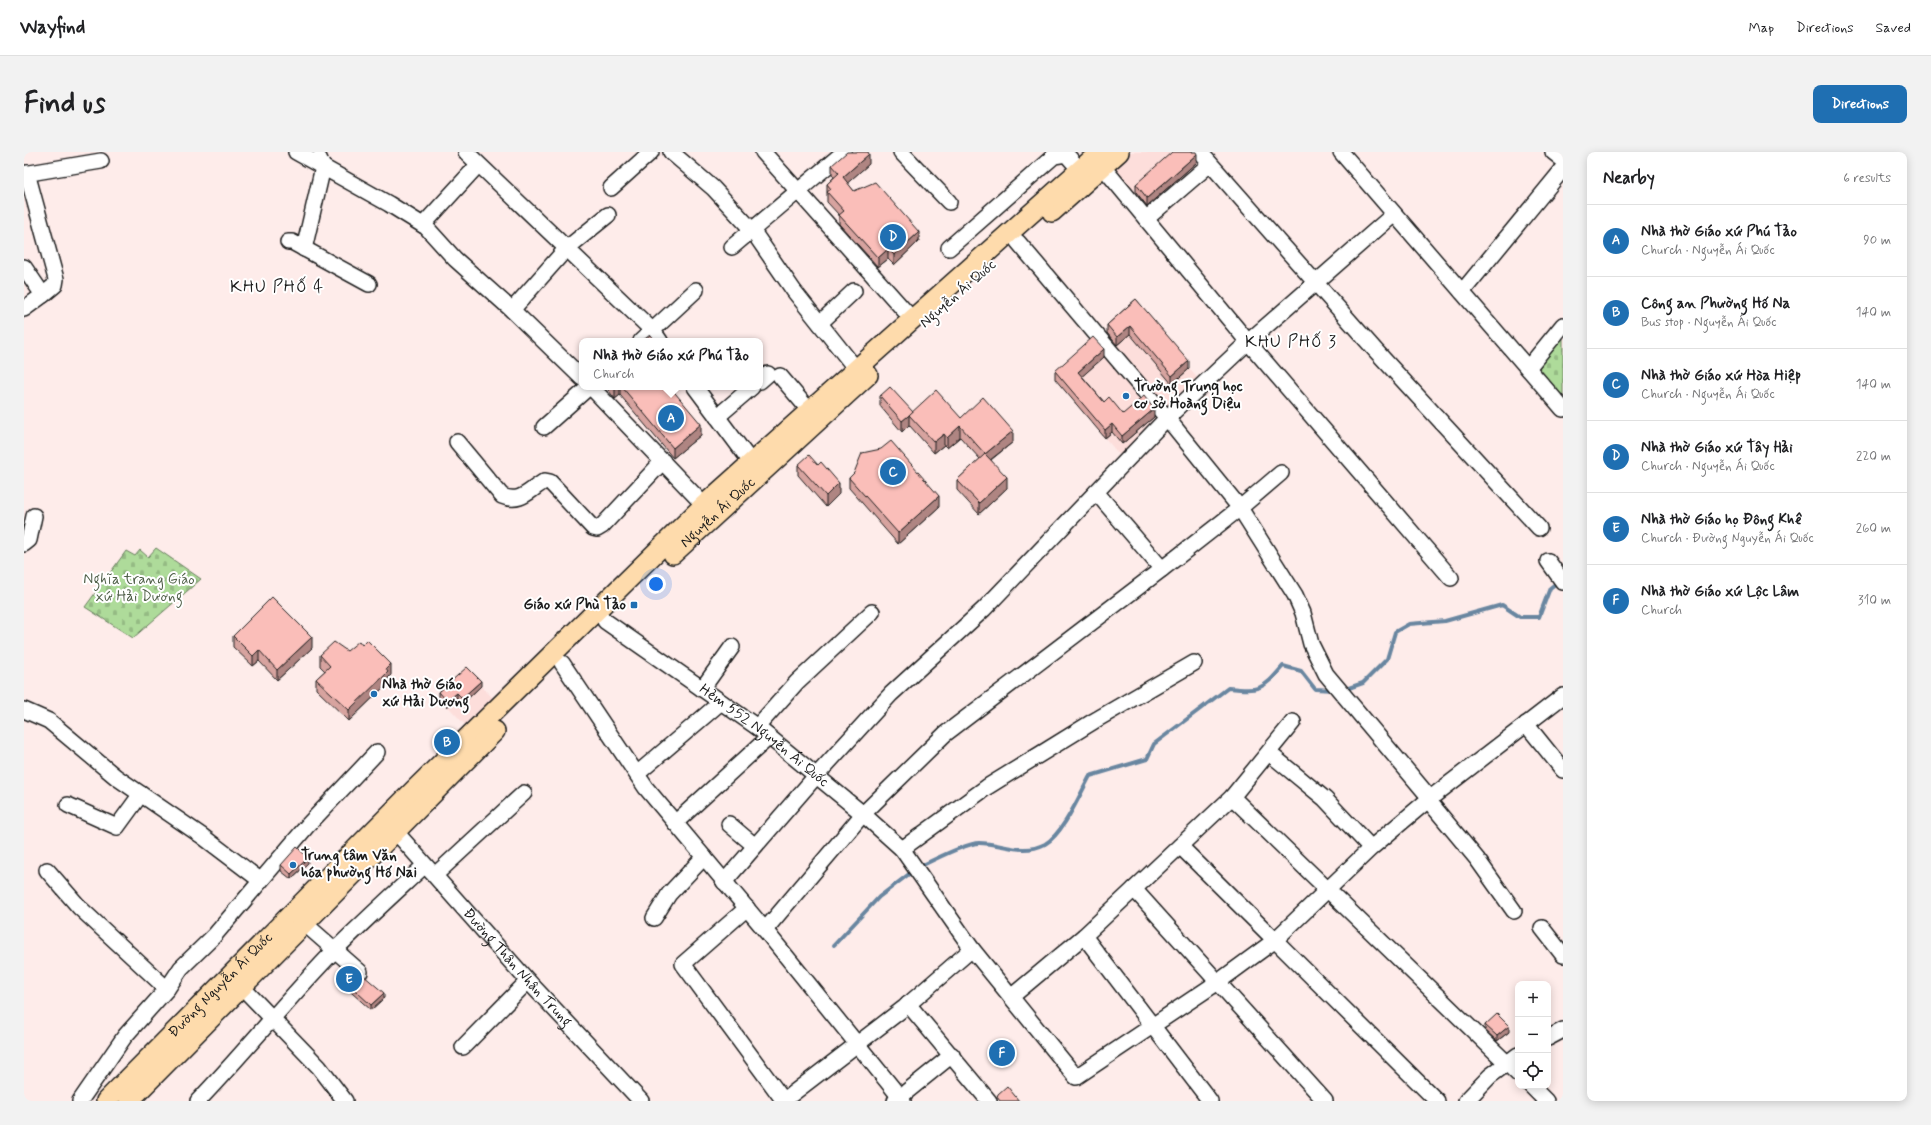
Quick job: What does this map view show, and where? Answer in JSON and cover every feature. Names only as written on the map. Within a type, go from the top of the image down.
[{"type":"main road","name":"Nguyễn Ái Quốc","points":[[331,881],[396,832],[605,621],[709,510],[718,492],[1080,170],[1119,152]]},
{"type":"main road","name":"Nguyễn Ái Quốc","points":[[331,881],[709,510],[1018,242],[1101,160]]},
{"type":"main road","name":"Đường Nguyễn Ái Quốc","points":[[129,1101],[304,923],[331,881]]},
{"type":"main road","name":"Đường Nguyễn Ái Quốc","points":[[106,1101],[331,881]]},
{"type":"street","points":[[296,152],[389,204],[423,225],[455,259],[512,310],[579,375]]},
{"type":"street","points":[[304,248],[323,167],[316,152]]},
{"type":"street","points":[[466,152],[656,336],[696,290]]},
{"type":"street","points":[[611,188],[651,152]]},
{"type":"street","points":[[671,152],[713,188],[752,230],[772,260],[856,369]]},
{"type":"street","points":[[763,152],[912,318]]},
{"type":"street","points":[[732,247],[844,152]]},
{"type":"street","points":[[901,152],[949,202]]},
{"type":"street","points":[[1200,152],[1376,351],[1539,528]]},
{"type":"street","points":[[1341,152],[1393,215],[1563,409]]},
{"type":"street","points":[[1553,152],[1563,160]]},
{"type":"street","points":[[949,248],[1054,156],[1066,154],[1080,170]]},
{"type":"street","points":[[1101,160],[1146,219],[1248,342],[1451,578]]},
{"type":"street","points":[[24,309],[55,284],[56,278],[25,174],[102,161]]},
{"type":"street","points":[[423,225],[478,164]]},
{"type":"street","points":[[1146,219],[1210,164]]},
{"type":"street","points":[[1462,292],[1563,169]]},
{"type":"street","points":[[512,310],[566,248],[608,215]]},
{"type":"street","points":[[724,882],[816,776],[891,694],[984,609],[1167,418],[1248,342],[1393,215]]},
{"type":"street","points":[[288,242],[292,242],[304,248],[369,284]]},
{"type":"street","points":[[1018,242],[1167,418],[1240,508],[1276,561],[1296,595],[1303,613],[1311,644],[1326,674],[1477,859],[1514,911]]},
{"type":"street","points":[[24,267],[43,295]]},
{"type":"street","points":[[820,323],[854,291]]},
{"type":"street","points":[[1528,368],[1563,325]]},
{"type":"street","points":[[769,377],[809,410]]},
{"type":"street","points":[[544,426],[586,390]]},
{"type":"street","points":[[593,390],[709,510]]},
{"type":"street","points":[[697,390],[751,462]]},
{"type":"street","points":[[717,417],[748,390]]},
{"type":"street","points":[[457,442],[502,496],[509,499],[518,499],[545,481],[550,482],[593,528],[597,529],[602,526],[663,461]]},
{"type":"street","points":[[765,930],[863,814],[945,734],[1240,508],[1281,473]]},
{"type":"street","points":[[1096,492],[1162,568]]},
{"type":"street","points":[[24,544],[30,540],[34,516]]},
{"type":"street","points":[[757,728],[797,682],[872,612]]},
{"type":"street","name":"Hẻm 552 Nguyễn Ái Quốc","points":[[605,621],[757,728],[863,814],[902,849],[972,949],[1076,1076],[1154,1026]]},
{"type":"street","points":[[702,689],[732,647]]},
{"type":"street","points":[[562,663],[637,774],[857,1044],[899,1100],[952,1055]]},
{"type":"street","points":[[902,849],[987,787],[1094,721],[1194,663]]},
{"type":"street","points":[[1154,1026],[1274,941],[1371,848],[1429,799],[1563,696]]},
{"type":"street","points":[[637,774],[721,702]]},
{"type":"street","points":[[24,710],[49,721],[116,777],[202,836],[260,880]]},
{"type":"street","points":[[1011,997],[1084,936],[1232,797],[1270,753],[1294,722]]},
{"type":"street","points":[[1526,724],[1563,770]]},
{"type":"street","points":[[676,823],[769,738]]},
{"type":"street","points":[[80,1101],[125,1036],[168,989],[181,968],[214,936],[308,825],[377,752]]},
{"type":"street","points":[[1270,753],[1325,799],[1371,848]]},
{"type":"street","points":[[198,1101],[335,950],[524,793]]},
{"type":"street","points":[[68,805],[117,827],[141,794]]},
{"type":"street","points":[[1232,797],[1328,889],[1512,1059],[1466,1101]]},
{"type":"street","points":[[729,824],[755,846]]},
{"type":"street","name":"Đường Thân Nhân Trung","points":[[396,832],[528,981],[641,1101]]},
{"type":"street","points":[[1180,846],[1274,941],[1437,1101]]},
{"type":"street","points":[[654,918],[669,894],[704,857]]},
{"type":"street","points":[[47,870],[80,908],[168,989]]},
{"type":"street","points":[[1134,889],[1325,1101]]},
{"type":"street","points":[[747,908],[683,964],[783,1101],[908,1004],[972,949]]},
{"type":"street","points":[[304,923],[360,972]]},
{"type":"street","points":[[1542,928],[1563,955]]},
{"type":"street","points":[[1084,936],[1210,1101]]},
{"type":"street","points":[[463,1047],[528,981]]},
{"type":"street","points":[[242,987],[318,1067],[345,1101]]},
{"type":"street","points":[[908,1004],[989,1101]]},
{"type":"street","points":[[1551,1036],[1563,1030]]},
{"type":"street","points":[[1533,1089],[1546,1101]]},
{"type":"shaded area","points":[[1130,152],[1194,152],[1204,163],[1146,215],[1110,170]]},
{"type":"shaded area","name":"Trường Trung học cơ sở Hoàng Diệu","points":[[1136,307],[1200,381],[1122,458],[1055,379]]},
{"type":"shaded area","points":[[467,672],[496,701],[469,729],[439,697]]},
{"type":"green space","points":[[1563,332],[1563,402],[1534,368]]},
{"type":"green space","name":"Nghĩa trang Giáo xứ Hải Dương","points":[[156,548],[201,579],[133,638],[85,607],[126,551],[135,556],[140,550],[148,557]]},
{"type":"building","points":[[847,152],[868,152],[869,154],[843,177],[854,191],[875,182],[919,232],[894,255],[888,249],[878,258],[839,215],[844,211],[827,192],[831,189],[827,184],[839,173],[832,165]]},
{"type":"building","points":[[1172,152],[1196,152],[1197,154],[1147,198],[1136,184]]},
{"type":"building","points":[[1136,299],[1189,361],[1172,376],[1130,326],[1117,337],[1107,325]]},
{"type":"building","points":[[1093,337],[1104,349],[1078,372],[1104,402],[1109,397],[1123,414],[1144,396],[1154,409],[1122,436],[1112,424],[1105,430],[1055,371]]},
{"type":"building","points":[[890,387],[913,412],[902,421],[880,396]]},
{"type":"building","points":[[625,390],[673,390],[701,424],[673,448]]},
{"type":"building","points":[[936,390],[961,418],[983,397],[1013,431],[985,454],[960,426],[947,438],[944,434],[934,442],[909,415]]},
{"type":"building","points":[[891,441],[939,496],[898,533],[849,478],[854,473],[862,453],[881,449]]},
{"type":"building","points":[[985,454],[1007,477],[979,503],[957,480]]},
{"type":"building","points":[[809,455],[818,465],[821,462],[839,483],[826,496],[798,465]]},
{"type":"building","points":[[272,597],[312,637],[277,670],[259,650],[253,656],[233,636]]},
{"type":"building","points":[[367,640],[391,664],[386,669],[388,672],[349,710],[316,679],[330,666],[320,655],[334,642],[347,651],[359,641],[362,645]]},
{"type":"building","points":[[467,667],[481,681],[462,698],[457,693],[447,701],[439,692]]},
{"type":"building","points":[[297,847],[308,858],[291,874],[281,865]]},
{"type":"building","points":[[352,971],[358,975],[363,975],[384,993],[371,1005],[343,979]]},
{"type":"building","points":[[1497,1014],[1509,1026],[1497,1036],[1485,1025]]},
{"type":"building","points":[[1007,1086],[1019,1101],[1000,1101],[997,1097],[998,1094]]},
{"type":"waterway","points":[[1343,690],[1363,683],[1387,659],[1395,632],[1409,624],[1445,621],[1502,605],[1520,617],[1539,617],[1550,588],[1559,581]]},
{"type":"waterway","points":[[919,867],[973,844],[979,843],[1020,849],[1028,849],[1045,844],[1052,839],[1065,823],[1090,776],[1147,759],[1154,744],[1228,688],[1259,688],[1265,685],[1283,666],[1301,671],[1315,689],[1335,690]]},
{"type":"waterway","points":[[834,945],[879,897],[913,871]]},
{"type":"place","name":"Nhà thờ Giáo xứ Tây Hải","points":[[893,237]]},
{"type":"place","name":"Trường Trung học cơ sở Hoàng Diệu","points":[[1126,396]]},
{"type":"place","name":"Nhà thờ Giáo xứ Phú Tảo","points":[[671,418]]},
{"type":"place","name":"Nhà thờ Giáo xứ Hòa Hiệp","points":[[893,472]]},
{"type":"place","name":"Giáo xứ Phù Tảo","points":[[634,605]]},
{"type":"place","name":"Nhà thờ Giáo xứ Hải Dương","points":[[374,694]]},
{"type":"place","name":"Công an Phường Hố Na","points":[[447,742]]},
{"type":"place","name":"Trung tâm Văn hóa phường Hố Nai","points":[[293,865]]},
{"type":"place","name":"Nhà thờ Giáo họ Đông Khê","points":[[349,979]]},
{"type":"place","name":"Nhà thờ Giáo xứ Lộc Lâm","points":[[1002,1053]]},
{"type":"district","name":"KHU PHỐ 4","points":[[277,287]]},
{"type":"district","name":"KHU PHỐ 3","points":[[1291,342]]}]
